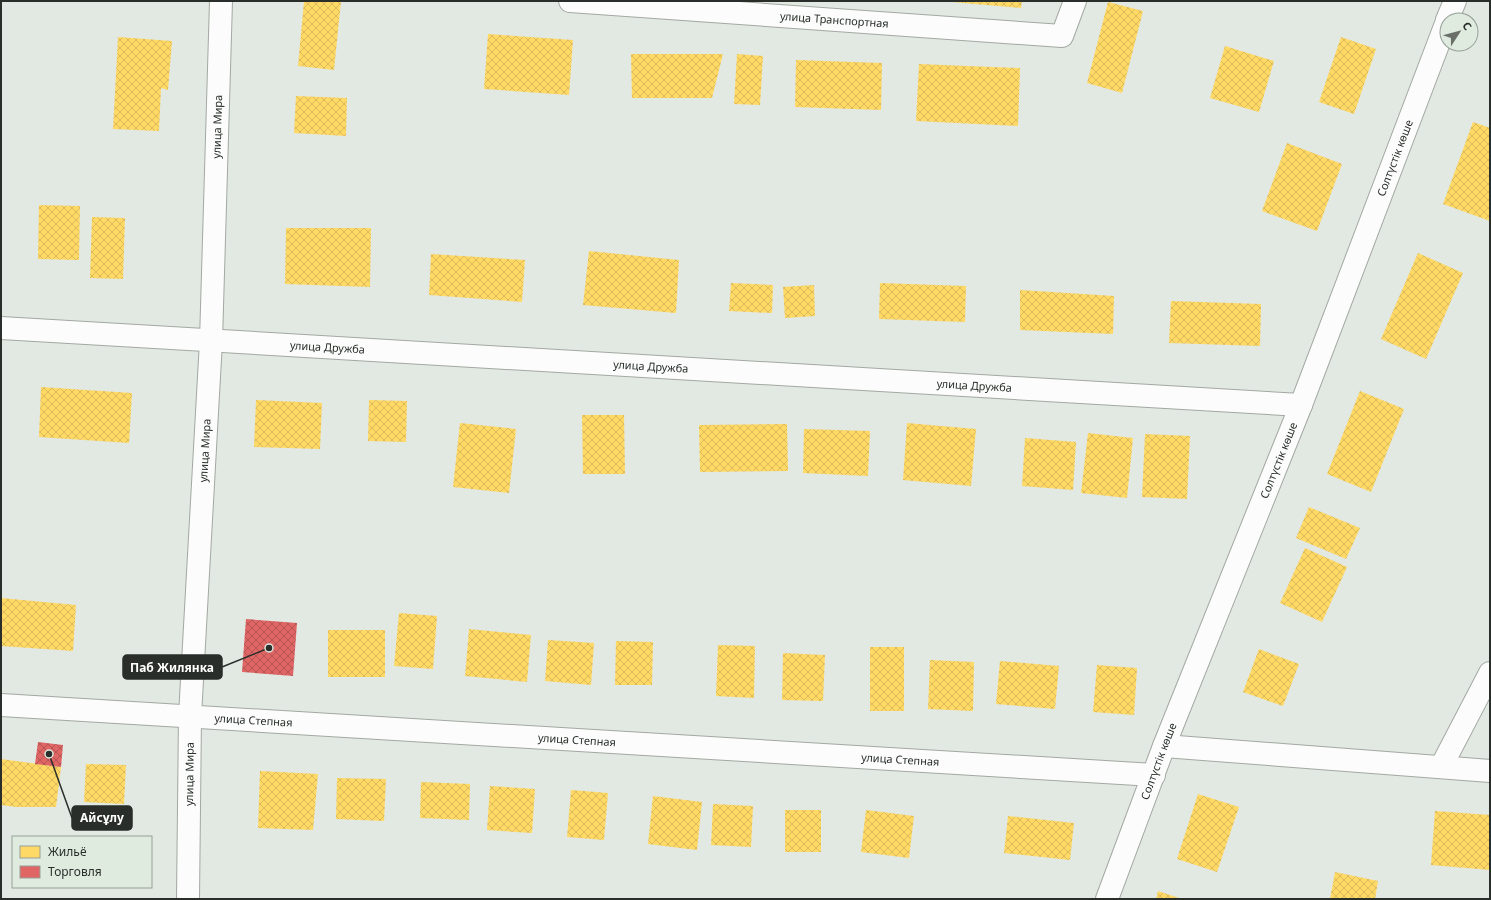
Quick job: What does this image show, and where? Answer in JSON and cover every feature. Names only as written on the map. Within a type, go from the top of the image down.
[{"type":"street","name":"улица Мира","points":[[188,899],[190,716],[211,341],[221,1]]},
{"type":"street","name":"улица Транспортная","points":[[570,1],[1062,36],[1075,1]]},
{"type":"street","name":"Солтүстік көше","points":[[1450,12],[1455,1]]},
{"type":"street","name":"Солтүстік көше","points":[[1106,899],[1164,746],[1301,405],[1439,41]]},
{"type":"street","name":"улица Дружба","points":[[1,328],[1301,405]]},
{"type":"street","points":[[1441,767],[1490,673]]},
{"type":"street","name":"улица Степная","points":[[1,705],[1154,775]]},
{"type":"street","points":[[1164,746],[1490,771]]},
{"type":"building: Жильё","points":[[304,1],[341,1],[334,70],[298,66]]},
{"type":"building: Жильё","points":[[952,1],[1022,1],[1021,8]]},
{"type":"building: Жильё","points":[[1108,2],[1143,11],[1122,93],[1087,83]]},
{"type":"building: Жильё","points":[[488,34],[573,40],[569,95],[484,89]]},
{"type":"building: Жильё","points":[[118,37],[172,41],[168,90],[161,88],[159,131],[113,129]]},
{"type":"building: Жильё","points":[[1341,37],[1376,49],[1354,114],[1319,102]]},
{"type":"building: Жильё","points":[[1225,46],[1274,61],[1259,112],[1210,98]]},
{"type":"building: Жильё","points":[[631,54],[723,54],[712,98],[632,98]]},
{"type":"building: Жильё","points":[[737,54],[763,56],[760,105],[734,104]]},
{"type":"building: Жильё","points":[[796,60],[882,63],[881,110],[795,107]]},
{"type":"building: Жильё","points":[[919,64],[1020,68],[1018,126],[916,121]]},
{"type":"building: Жильё","points":[[296,96],[347,98],[346,136],[294,133]]},
{"type":"building: Жильё","points":[[1473,122],[1490,128],[1490,221],[1443,204]]},
{"type":"building: Жильё","points":[[1287,143],[1342,164],[1317,231],[1262,211]]},
{"type":"building: Жильё","points":[[39,205],[80,206],[79,260],[38,259]]},
{"type":"building: Жильё","points":[[92,217],[125,218],[123,279],[90,278]]},
{"type":"building: Жильё","points":[[286,228],[371,228],[370,287],[285,284]]},
{"type":"building: Жильё","points":[[589,251],[679,260],[676,313],[583,305]]},
{"type":"building: Жильё","points":[[1418,253],[1463,273],[1426,359],[1381,339]]},
{"type":"building: Жильё","points":[[431,254],[525,260],[522,302],[429,295]]},
{"type":"building: Жильё","points":[[731,283],[773,285],[772,313],[729,311]]},
{"type":"building: Жильё","points":[[880,283],[966,286],[965,322],[879,319]]},
{"type":"building: Жильё","points":[[814,285],[815,316],[785,318],[783,287]]},
{"type":"building: Жильё","points":[[1020,290],[1114,296],[1113,334],[1020,330]]},
{"type":"building: Жильё","points":[[1171,301],[1261,304],[1260,346],[1169,343]]},
{"type":"building: Жильё","points":[[41,387],[132,393],[129,443],[39,437]]},
{"type":"building: Жильё","points":[[1360,391],[1404,409],[1371,492],[1327,474]]},
{"type":"building: Жильё","points":[[256,400],[322,403],[320,449],[254,447]]},
{"type":"building: Жильё","points":[[369,400],[407,401],[406,442],[368,441]]},
{"type":"building: Жильё","points":[[582,415],[624,415],[625,474],[583,474]]},
{"type":"building: Жильё","points":[[460,423],[516,429],[509,493],[453,487]]},
{"type":"building: Жильё","points":[[907,423],[976,429],[971,486],[903,480]]},
{"type":"building: Жильё","points":[[787,424],[788,471],[700,472],[699,425]]},
{"type":"building: Жильё","points":[[804,429],[870,431],[868,476],[803,473]]},
{"type":"building: Жильё","points":[[1088,433],[1133,438],[1127,498],[1081,493]]},
{"type":"building: Жильё","points":[[1145,434],[1190,436],[1187,499],[1142,497]]},
{"type":"building: Жильё","points":[[1025,438],[1076,442],[1073,490],[1022,486]]},
{"type":"building: Жильё","points":[[1309,507],[1360,528],[1346,559],[1296,538]]},
{"type":"building: Жильё","points":[[1305,548],[1347,567],[1322,622],[1280,603]]},
{"type":"building: Жильё","points":[[1,598],[76,605],[73,651],[1,646]]},
{"type":"building: Жильё","points":[[399,613],[437,616],[433,669],[394,666]]},
{"type":"building: Жильё","points":[[469,629],[531,635],[527,682],[465,676]]},
{"type":"building: Жильё","points":[[328,630],[385,630],[385,677],[328,677]]},
{"type":"building: Жильё","points":[[548,640],[594,643],[591,685],[545,681]]},
{"type":"building: Жильё","points":[[616,641],[653,642],[652,685],[615,685]]},
{"type":"building: Жильё","points":[[718,645],[755,646],[754,698],[716,696]]},
{"type":"building: Жильё","points":[[870,647],[904,647],[904,711],[870,711]]},
{"type":"building: Жильё","points":[[1259,649],[1299,664],[1283,706],[1243,692]]},
{"type":"building: Жильё","points":[[783,653],[825,655],[823,701],[782,700]]},
{"type":"building: Жильё","points":[[930,660],[974,662],[973,711],[928,709]]},
{"type":"building: Жильё","points":[[1000,661],[1059,666],[1055,709],[996,704]]},
{"type":"building: Жильё","points":[[1097,665],[1137,668],[1134,715],[1093,712]]},
{"type":"building: Жильё","points":[[1,759],[61,767],[56,807],[16,807],[1,805]]},
{"type":"building: Жильё","points":[[86,764],[126,765],[124,804],[84,802]]},
{"type":"building: Жильё","points":[[260,771],[318,774],[313,830],[258,828]]},
{"type":"building: Жильё","points":[[337,778],[386,779],[384,821],[336,819]]},
{"type":"building: Жильё","points":[[421,782],[470,784],[469,820],[420,818]]},
{"type":"building: Жильё","points":[[490,786],[535,789],[532,833],[487,830]]},
{"type":"building: Жильё","points":[[571,790],[608,793],[604,840],[567,837]]},
{"type":"building: Жильё","points":[[1198,794],[1239,807],[1217,872],[1177,859]]},
{"type":"building: Жильё","points":[[653,796],[702,802],[697,850],[648,844]]},
{"type":"building: Жильё","points":[[713,804],[753,806],[751,847],[711,845]]},
{"type":"building: Жильё","points":[[785,810],[821,810],[821,852],[785,852]]},
{"type":"building: Жильё","points":[[866,810],[914,816],[909,858],[861,852]]},
{"type":"building: Жильё","points":[[1435,811],[1490,815],[1490,870],[1431,865]]},
{"type":"building: Жильё","points":[[1008,816],[1074,823],[1070,860],[1004,853]]},
{"type":"building: Жильё","points":[[1335,872],[1378,881],[1375,899],[1330,899]]},
{"type":"building: Жильё","points":[[1158,891],[1182,899],[1156,899]]},
{"type":"building: Торговля","points":[[246,619],[297,623],[293,676],[242,672]]},
{"type":"building: Торговля","points":[[38,742],[63,745],[61,767],[35,764]]},
{"type":"place","name":"Паб Жилянка","points":[[269,648]]},
{"type":"place","name":"Айсұлу","points":[[49,754]]}]
